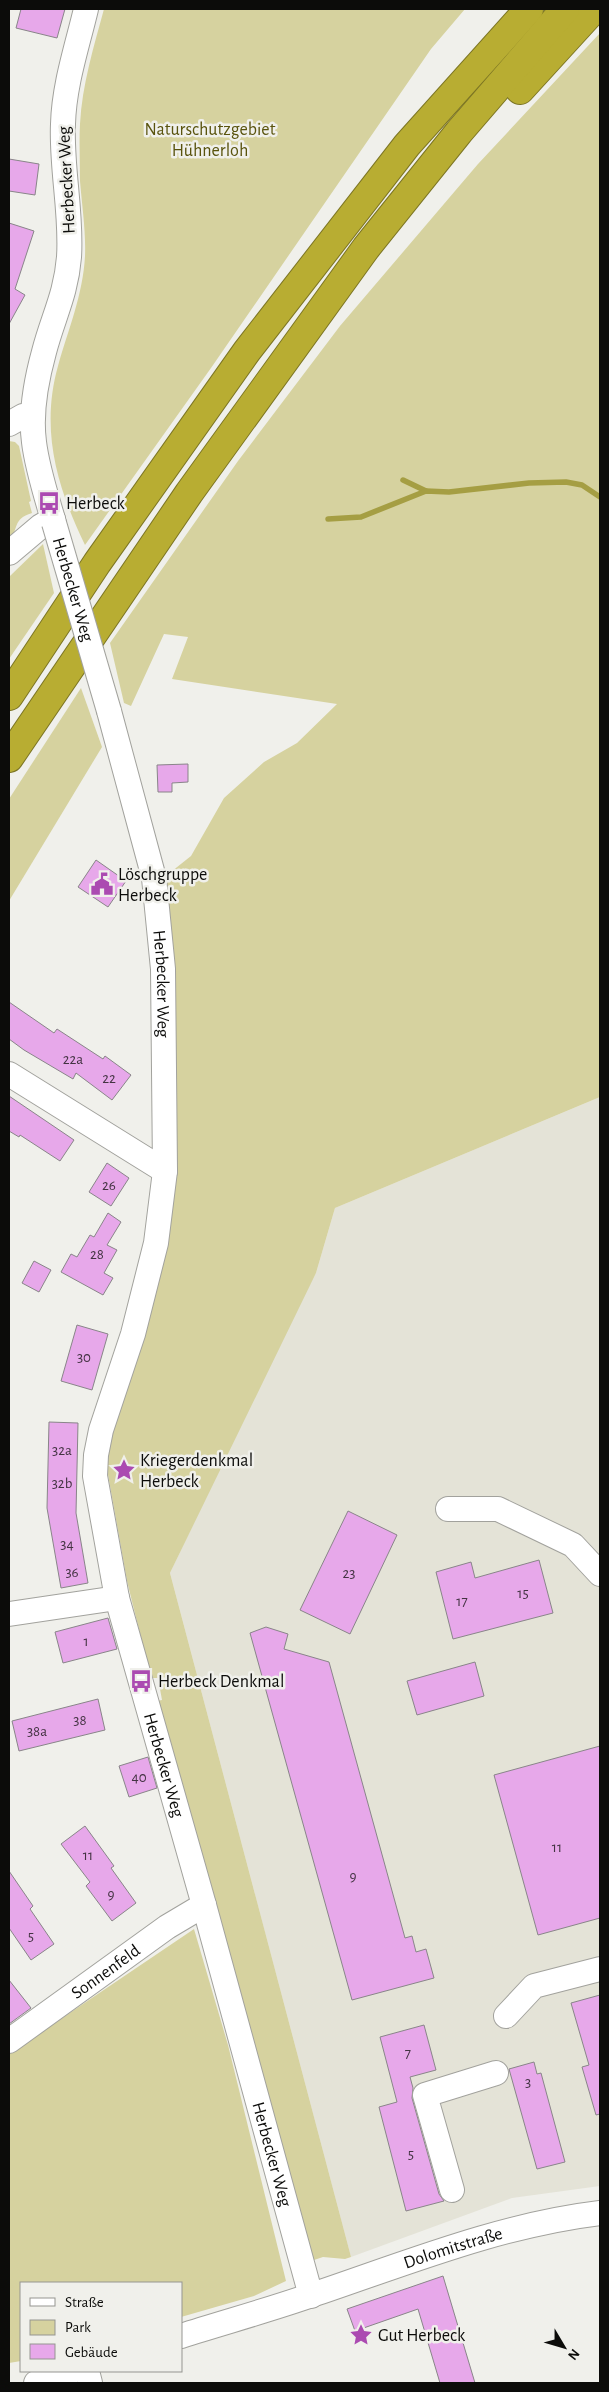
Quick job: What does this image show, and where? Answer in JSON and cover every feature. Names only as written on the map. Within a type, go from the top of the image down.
[{"type":"highway","points":[[9,696],[97,563],[247,350],[515,9]]},
{"type":"highway","points":[[442,104],[529,9]]},
{"type":"highway","points":[[9,758],[189,493],[366,248],[459,132],[565,9]]},
{"type":"highway","points":[[287,359],[536,71],[594,9]]},
{"type":"street","name":"Herbecker Weg","points":[[86,9],[64,109],[63,141],[69,229],[67,274],[63,296],[45,350],[36,386],[33,415],[34,443],[154,878],[163,969],[165,1171],[156,1243],[133,1334],[101,1430],[96,1455],[95,1476],[117,1598],[204,1905],[310,2296]]},
{"type":"street","points":[[9,424],[23,416],[33,415]]},
{"type":"street","points":[[9,553],[42,526],[54,521]]},
{"type":"street","points":[[9,1074],[165,1171]]},
{"type":"street","points":[[448,1509],[498,1509],[573,1544],[600,1574]]},
{"type":"street","points":[[9,1614],[117,1598]]},
{"type":"street","name":"Sonnenfeld","points":[[9,2041],[166,1927],[204,1905]]},
{"type":"street","points":[[506,2016],[534,1986],[600,1969]]},
{"type":"street","points":[[452,2190],[425,2095],[496,2074]]},
{"type":"street","name":"Dolomitstraße","points":[[182,2336],[310,2296],[478,2238],[530,2226],[600,2214]]},
{"type":"street","points":[[36,2383],[69,2372]]},
{"type":"shaded area","points":[[600,1097],[600,2186],[512,2198],[351,2257],[170,1573],[289,1324],[316,1273],[335,1208]]},
{"type":"green space","name":"Naturschutzgebiet Hühnerloh","points":[[104,9],[465,9],[431,49],[211,368],[85,545],[66,502],[59,480],[51,435],[51,413],[58,366],[78,298],[84,270],[85,237],[80,181],[81,109],[86,80]]},
{"type":"green space","points":[[600,33],[600,1097],[335,1208],[316,1273],[170,1573],[351,2257],[345,2259],[323,2257],[311,2261],[157,1701],[162,1700],[158,1678],[151,1678],[127,1581],[105,1458],[165,1232],[162,879],[191,856],[224,798],[264,762],[297,743],[337,704],[172,679],[188,637],[164,634],[131,706],[124,703],[110,643],[238,461],[340,326],[478,164]]},
{"type":"green space","points":[[9,441],[15,442],[19,446],[32,513],[21,518],[9,542]]},
{"type":"green space","points":[[43,544],[54,593],[9,659],[9,577]]},
{"type":"green space","points":[[81,688],[102,747],[9,901],[9,799]]},
{"type":"green space","points":[[194,1929],[228,2045],[286,2281],[254,2296],[182,2317],[182,2282],[20,2282],[20,2361],[9,2363],[9,2054]]},
{"type":"building","points":[[21,9],[65,9],[57,38],[16,28]]},
{"type":"building","points":[[9,159],[39,164],[35,195],[9,191]]},
{"type":"building","points":[[9,223],[34,231],[15,289],[25,295],[9,324]]},
{"type":"building","points":[[188,764],[188,782],[172,783],[172,792],[158,792],[157,765]]},
{"type":"building","name":"Löschgruppe Herbeck","points":[[96,860],[126,881],[108,907],[78,887]]},
{"type":"building","points":[[9,1002],[54,1033],[57,1029],[103,1059],[105,1056],[131,1075],[112,1100],[76,1073],[73,1079],[9,1039]]},
{"type":"building","points":[[9,1096],[74,1140],[60,1161],[20,1135],[19,1137],[9,1131]]},
{"type":"building","points":[[107,1163],[129,1178],[111,1206],[89,1192]]},
{"type":"building","points":[[108,1213],[121,1222],[107,1245],[117,1250],[104,1273],[113,1278],[103,1295],[61,1272],[71,1254],[77,1257],[90,1235],[94,1237]]},
{"type":"building","points":[[34,1261],[51,1270],[39,1292],[22,1283]]},
{"type":"building","points":[[77,1325],[108,1334],[92,1390],[61,1381]]},
{"type":"building","points":[[49,1422],[78,1423],[76,1513],[88,1583],[61,1588],[47,1508]]},
{"type":"building","points":[[348,1511],[397,1535],[350,1634],[300,1610]]},
{"type":"building","points":[[539,1560],[553,1613],[453,1639],[436,1572],[471,1562],[475,1578]]},
{"type":"building","points":[[108,1618],[117,1649],[63,1663],[55,1632]]},
{"type":"building","points":[[266,1627],[288,1634],[284,1649],[329,1662],[405,1938],[412,1936],[416,1952],[426,1949],[434,1978],[352,2000],[250,1633]]},
{"type":"building","points":[[475,1662],[484,1696],[417,1715],[407,1681]]},
{"type":"building","points":[[98,1699],[105,1730],[19,1751],[12,1721]]},
{"type":"building","points":[[600,1746],[600,1918],[538,1935],[494,1775]]},
{"type":"building","points":[[148,1757],[157,1788],[129,1797],[119,1766]]},
{"type":"building","points":[[85,1826],[114,1866],[111,1868],[136,1903],[112,1921],[86,1886],[90,1882],[61,1844]]},
{"type":"building","points":[[9,1871],[33,1906],[30,1909],[54,1944],[31,1960],[9,1928]]},
{"type":"building","points":[[9,1980],[31,2008],[9,2024]]},
{"type":"building","points":[[600,1995],[600,2114],[596,2115],[582,2067],[589,2065],[571,2003]]},
{"type":"building","points":[[424,2025],[436,2070],[410,2077],[413,2088],[412,2098],[439,2194],[444,2201],[406,2211],[379,2107],[397,2102],[380,2037]]},
{"type":"building","points":[[534,2062],[537,2074],[541,2073],[565,2162],[537,2169],[509,2069]]},
{"type":"building","points":[[443,2276],[475,2383],[440,2383],[418,2309],[355,2331],[347,2309]]},
{"type":"waterway","points":[[403,480],[426,491]]},
{"type":"waterway","points":[[328,519],[361,517],[426,491],[449,492],[529,483],[566,482],[582,485],[600,497]]},
{"type":"place","name":"Herbeck","points":[[49,503]]},
{"type":"place","name":"Löschgruppe Herbeck","points":[[102,884]]},
{"type":"place","name":"Kriegerdenkmal Herbeck","points":[[124,1470]]},
{"type":"place","name":"Herbeck Denkmal","points":[[141,1681]]},
{"type":"place","name":"Gut Herbeck","points":[[361,2335]]}]
